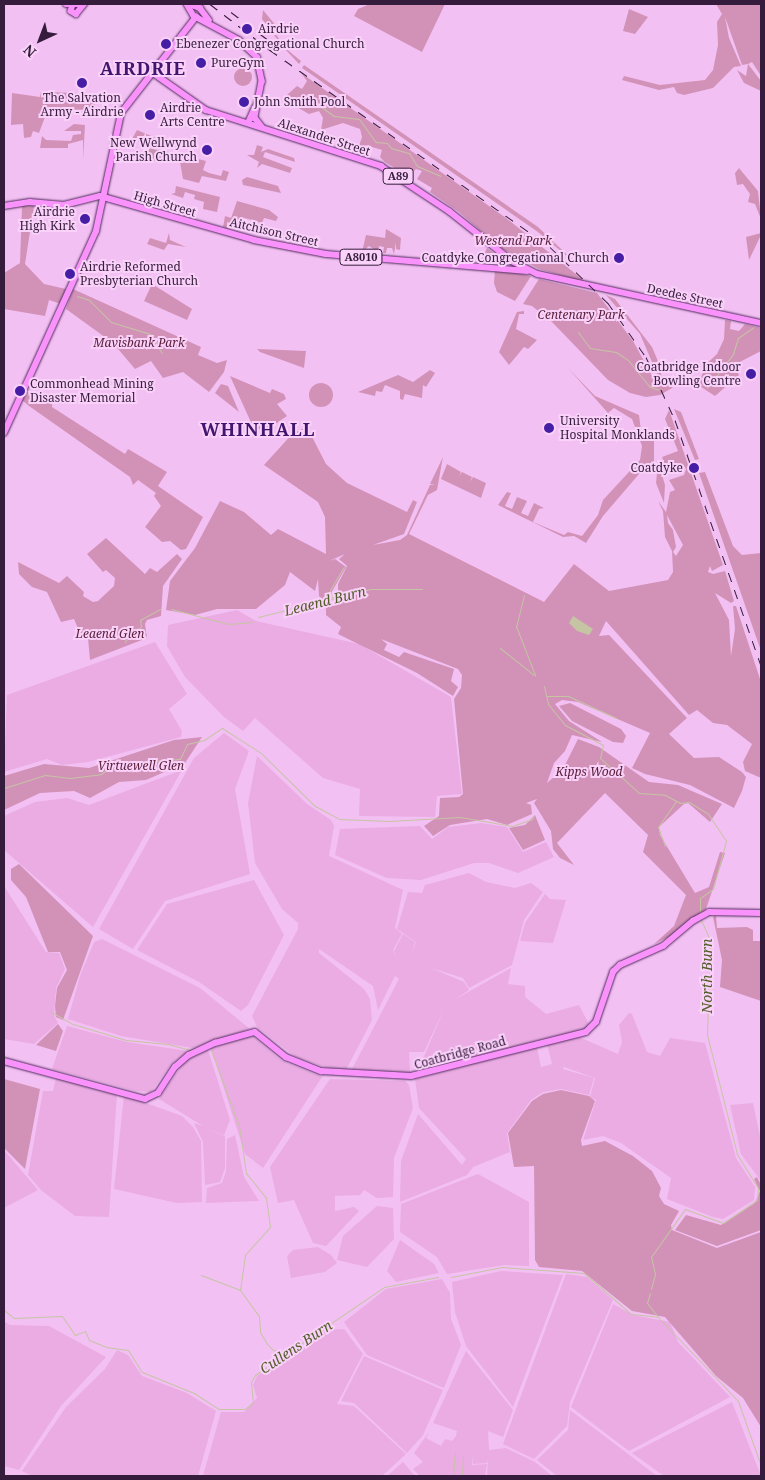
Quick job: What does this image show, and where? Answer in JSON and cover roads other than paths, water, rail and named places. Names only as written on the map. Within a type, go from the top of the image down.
[{"type":"main road","points":[[62,4],[78,6]]},
{"type":"main road","points":[[66,4],[78,6]]},
{"type":"main road","points":[[4,433],[94,236],[105,198],[120,115],[197,9],[212,23],[247,45],[257,56],[262,77],[251,120],[233,118],[199,107],[152,72]]},
{"type":"main road","name":"Alexander Street","points":[[251,120],[264,128],[381,166],[441,205],[512,261],[538,274],[612,292]]},
{"type":"main road","name":"A8010","points":[[4,206],[30,202],[64,204],[105,198]]},
{"type":"main road","name":"High Street","points":[[105,198],[220,230]]},
{"type":"main road","name":"Aitchison Street","points":[[220,230],[326,254],[504,267],[538,274]]},
{"type":"main road","points":[[504,267],[512,261]]},
{"type":"main road","name":"Deedes Street","points":[[612,292],[761,323]]},
{"type":"main road","name":"Coatbridge Road","points":[[4,1061],[146,1099],[158,1093],[175,1067],[189,1055],[214,1043],[255,1032],[286,1057],[321,1071],[402,1077],[581,1034],[596,1022],[616,968],[663,946],[700,916],[709,912],[761,913]]},
{"type":"waterway","points":[[288,96],[302,106],[320,106],[334,116],[359,119],[376,142],[387,143],[391,148],[409,153],[417,166],[440,176]]},
{"type":"waterway","name":"North Burn","points":[[77,296],[89,300],[111,322],[150,334],[162,353]]},
{"type":"waterway","points":[[707,388],[733,354],[738,338],[754,327]]},
{"type":"waterway","points":[[578,332],[590,348],[616,352],[628,360],[650,387],[659,390]]},
{"type":"waterway","points":[[333,599],[330,590],[344,567]]},
{"type":"waterway","name":"Leaend Burn","points":[[258,617],[370,589],[422,589]]},
{"type":"waterway","name":"North Burn","points":[[524,595],[516,626],[535,675]]},
{"type":"waterway","name":"Leaend Burn","points":[[125,642],[130,632],[141,627],[140,620],[160,609]]},
{"type":"waterway","name":"Leaend Burn","points":[[171,609],[228,624],[252,622]]},
{"type":"waterway","name":"Leaend Burn","points":[[500,648],[534,675]]},
{"type":"waterway","name":"North Burn","points":[[544,686],[548,704],[565,725],[603,745],[600,758],[639,793],[665,795],[680,803],[689,802],[708,814],[726,841],[713,889],[700,898],[700,916]]},
{"type":"waterway","points":[[547,696],[568,696],[616,718]]},
{"type":"waterway","points":[[4,788],[45,775],[70,778],[101,774],[117,763],[129,768],[135,762],[180,759],[187,744],[204,740],[222,728],[261,753],[315,806],[339,819],[389,821],[460,817],[512,826],[532,819],[534,815]]},
{"type":"waterway","points":[[665,846],[658,827],[676,801]]},
{"type":"waterway","name":"North Burn","points":[[651,1289],[655,1274],[651,1257],[685,1209],[723,1223],[757,1200],[758,1188],[737,1154],[707,1035],[710,940],[701,920]]},
{"type":"waterway","points":[[51,1012],[73,1024],[126,1040],[168,1044],[190,1050],[203,1045]]},
{"type":"waterway","points":[[211,1050],[239,1126],[246,1173],[266,1198],[270,1227],[245,1255],[240,1290],[259,1316],[260,1332],[267,1344],[273,1350],[287,1353]]},
{"type":"waterway","name":"Cullens Burn","points":[[451,1277],[502,1267],[584,1273],[631,1314],[658,1317]]},
{"type":"waterway","points":[[201,1275],[240,1290]]},
{"type":"waterway","name":"Cullens Burn","points":[[4,1310],[14,1318],[62,1316],[75,1335],[85,1331],[89,1340],[106,1347],[128,1350],[142,1372],[194,1393],[219,1409],[245,1409],[253,1402],[251,1382],[255,1375],[384,1287],[438,1277]]},
{"type":"waterway","name":"North Burn","points":[[650,1293],[647,1303],[658,1317],[738,1401],[761,1466]]},
{"type":"waterway","points":[[453,1476],[455,1452]]},
{"type":"waterway","points":[[462,1476],[463,1456]]},
{"type":"railway","points":[[210,4],[270,50],[550,247],[608,303],[646,357],[675,420],[761,665]]},
{"type":"railway","points":[[231,12],[271,42]]},
{"type":"place","name":"Airdrie","points":[[247,29]]},
{"type":"place","name":"Ebenezer Congregational Church","points":[[166,44]]},
{"type":"place","name":"PureGym","points":[[201,63]]},
{"type":"place","name":"The Salvation Army - Airdrie","points":[[82,83]]},
{"type":"place","name":"John Smith Pool","points":[[244,102]]},
{"type":"place","name":"Airdrie Arts Centre","points":[[150,115]]},
{"type":"place","name":"New Wellwynd Parish Church","points":[[207,150]]},
{"type":"place","name":"Airdrie High Kirk","points":[[85,219]]},
{"type":"place","name":"Coatdyke Congregational Church","points":[[619,258]]},
{"type":"place","name":"Airdrie Reformed Presbyterian Church","points":[[70,274]]},
{"type":"place","name":"Coatbridge Indoor Bowling Centre","points":[[751,374]]},
{"type":"place","name":"Commonhead Mining Disaster Memorial","points":[[20,391]]},
{"type":"place","name":"University Hospital Monklands","points":[[549,428]]},
{"type":"place","name":"Coatdyke","points":[[694,468]]},
{"type":"district","name":"AIRDRIE","points":[[143,68]]},
{"type":"district","name":"WHINHALL","points":[[258,429]]},
{"type":"park label","name":"Westend Park","points":[[513,241]]},
{"type":"park label","name":"Centenary Park","points":[[581,315]]},
{"type":"park label","name":"Mavisbank Park","points":[[139,343]]},
{"type":"park label","name":"Leaend Glen","points":[[110,634]]},
{"type":"park label","name":"Virtuewell Glen","points":[[141,766]]},
{"type":"park label","name":"Kipps Wood","points":[[589,772]]}]
